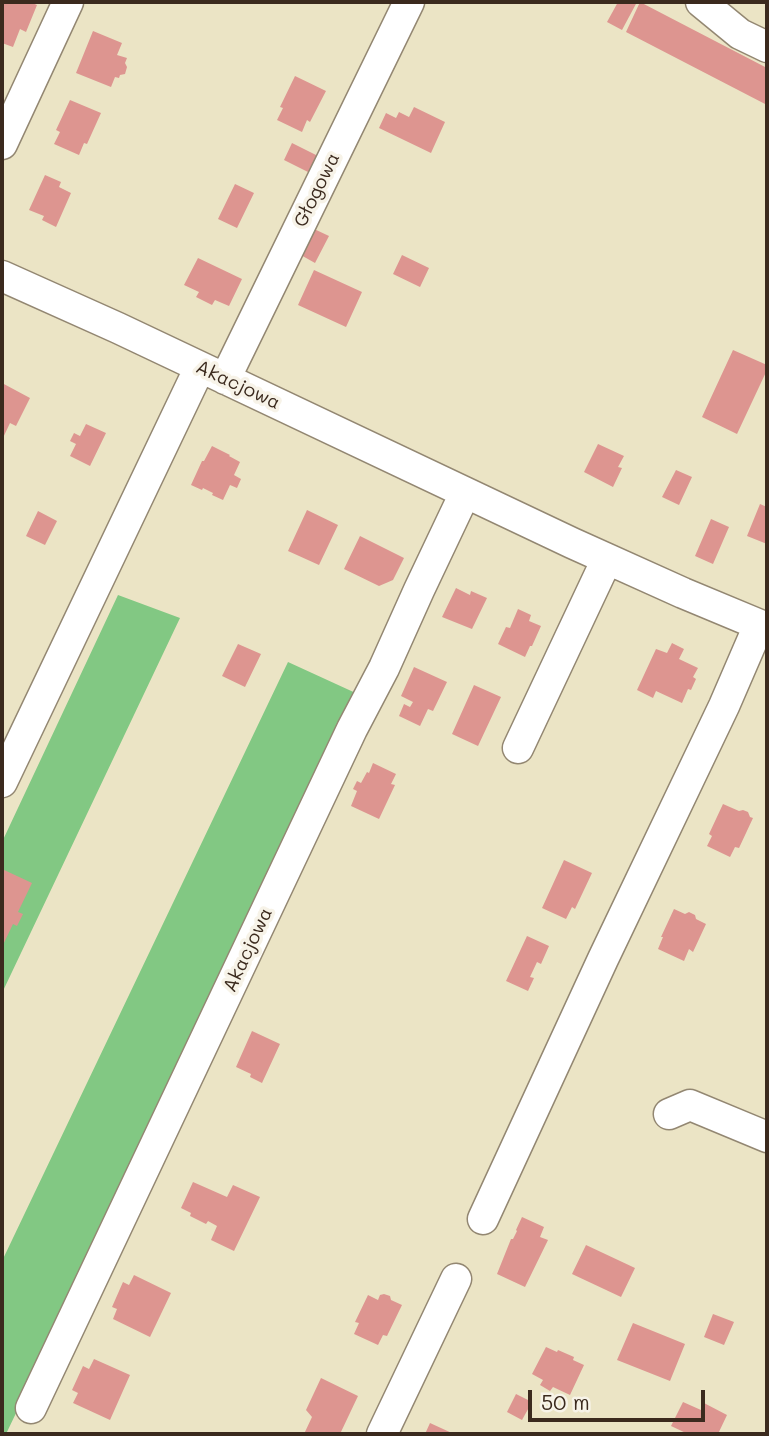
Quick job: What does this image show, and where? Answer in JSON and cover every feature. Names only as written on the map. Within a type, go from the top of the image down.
[{"type":"street","points":[[2,144],[68,2]]},
{"type":"street","name":"Głogowa","points":[[2,782],[213,373],[409,2]]},
{"type":"street","points":[[701,2],[740,34],[767,47]]},
{"type":"street","name":"Akacjowa","points":[[4,283],[118,328],[607,559],[763,626],[484,1219]]},
{"type":"street","name":"Akacjowa","points":[[31,1408],[465,493]]},
{"type":"street","points":[[519,748],[607,559]]},
{"type":"street","points":[[669,1114],[690,1105],[767,1137]]},
{"type":"street","points":[[382,1434],[456,1279]]},
{"type":"green space","points":[[118,595],[180,618],[2,993],[2,842]]},
{"type":"green space","points":[[288,662],[360,695],[6,1434],[2,1434],[2,1261]]},
{"type":"building","points":[[3,2],[30,2],[37,5],[26,32],[20,29],[13,47],[2,43]]},
{"type":"building","points":[[618,2],[637,2],[622,30],[607,22]]},
{"type":"building","points":[[640,2],[767,68],[767,105],[626,32]]},
{"type":"building","points":[[93,31],[122,43],[117,55],[127,58],[125,74],[119,78],[115,77],[111,87],[76,73]]},
{"type":"building","points":[[295,76],[326,91],[302,132],[277,120],[283,108],[280,107]]},
{"type":"building","points":[[70,100],[101,113],[79,155],[54,144],[60,132],[56,130]]},
{"type":"building","points":[[414,107],[445,122],[431,153],[379,128],[386,113],[396,118],[399,112],[409,117]]},
{"type":"building","points":[[292,143],[318,156],[310,173],[284,160]]},
{"type":"building","points":[[45,175],[61,182],[59,187],[71,193],[56,227],[42,220],[44,216],[29,210]]},
{"type":"building","points":[[235,184],[254,193],[237,228],[218,219]]},
{"type":"building","points":[[312,228],[329,236],[315,263],[299,254]]},
{"type":"building","points":[[402,255],[429,268],[420,287],[393,274]]},
{"type":"building","points":[[198,258],[242,279],[229,306],[215,300],[212,305],[196,297],[199,292],[184,285]]},
{"type":"building","points":[[314,270],[362,292],[346,327],[298,305]]},
{"type":"building","points":[[733,350],[767,365],[737,434],[702,417]]},
{"type":"building","points":[[2,383],[30,398],[16,426],[10,423],[2,440]]},
{"type":"building","points":[[86,424],[106,433],[90,466],[70,456],[76,444],[70,441],[74,433],[80,436]]},
{"type":"building","points":[[598,444],[624,456],[618,467],[622,468],[613,487],[584,472]]},
{"type":"building","points":[[212,446],[240,462],[234,475],[241,479],[237,488],[230,485],[223,500],[203,488],[202,490],[191,485]]},
{"type":"building","points":[[676,470],[692,477],[679,505],[662,497]]},
{"type":"building","points":[[760,504],[767,507],[767,544],[747,536]]},
{"type":"building","points":[[307,510],[338,525],[319,565],[288,551]]},
{"type":"building","points":[[38,511],[57,521],[45,545],[26,536]]},
{"type":"building","points":[[711,519],[729,527],[713,564],[695,556]]},
{"type":"building","points":[[360,536],[404,558],[393,580],[379,586],[344,569]]},
{"type":"building","points":[[456,588],[470,595],[471,591],[487,598],[472,629],[442,617]]},
{"type":"building","points":[[518,609],[531,615],[529,621],[541,626],[525,657],[498,644],[506,627],[510,628]]},
{"type":"building","points":[[672,643],[684,649],[679,659],[698,668],[691,690],[688,689],[682,703],[656,691],[653,698],[637,690],[656,649],[667,653]]},
{"type":"building","points":[[238,644],[261,654],[245,687],[222,676]]},
{"type":"building","points":[[414,667],[447,682],[433,711],[428,709],[420,726],[399,716],[404,704],[410,707],[413,702],[401,696]]},
{"type":"building","points":[[474,685],[501,697],[478,746],[452,734]]},
{"type":"building","points":[[373,763],[396,774],[391,784],[395,785],[379,819],[351,806],[357,791],[353,789],[357,781],[361,783]]},
{"type":"building","points":[[723,804],[748,812],[753,818],[739,848],[735,847],[730,857],[707,846],[712,836],[709,834]]},
{"type":"building","points":[[564,860],[592,873],[575,909],[572,907],[566,919],[542,908]]},
{"type":"building","points":[[2,869],[32,883],[18,912],[23,914],[17,926],[13,924],[2,947]]},
{"type":"building","points":[[674,909],[685,914],[689,912],[706,924],[693,952],[689,949],[684,961],[658,949]]},
{"type":"building","points":[[527,936],[549,946],[541,964],[537,962],[530,977],[534,978],[528,991],[506,981]]},
{"type":"building","points":[[252,1031],[280,1044],[262,1083],[236,1067]]},
{"type":"building","points":[[193,1182],[227,1197],[233,1185],[260,1197],[234,1251],[211,1240],[217,1226],[190,1216],[191,1213],[181,1208]]},
{"type":"building","points":[[522,1217],[544,1227],[540,1237],[548,1240],[525,1287],[497,1274]]},
{"type":"building","points":[[586,1245],[635,1268],[621,1297],[572,1274]]},
{"type":"building","points":[[134,1275],[171,1293],[150,1337],[113,1319],[117,1309],[112,1307],[123,1282],[129,1285]]},
{"type":"building","points":[[384,1294],[402,1305],[387,1336],[383,1335],[378,1345],[354,1334],[359,1323],[355,1322],[368,1295],[378,1300],[380,1295]]},
{"type":"building","points":[[713,1314],[734,1322],[724,1345],[704,1337]]},
{"type":"building","points":[[633,1323],[685,1344],[670,1381],[617,1360]]},
{"type":"building","points":[[546,1347],[574,1357],[573,1360],[584,1365],[570,1395],[553,1387],[550,1391],[540,1385],[543,1380],[532,1374]]},
{"type":"building","points":[[94,1359],[130,1375],[110,1420],[73,1403],[78,1393],[72,1390],[83,1366],[89,1369]]},
{"type":"building","points":[[321,1378],[358,1396],[340,1434],[304,1434],[312,1417],[306,1410]]},
{"type":"building","points":[[516,1394],[532,1402],[522,1420],[507,1412]]},
{"type":"building","points":[[683,1402],[701,1410],[704,1403],[727,1415],[718,1434],[688,1434],[671,1426]]},
{"type":"building","points":[[430,1423],[454,1434],[425,1434]]}]
